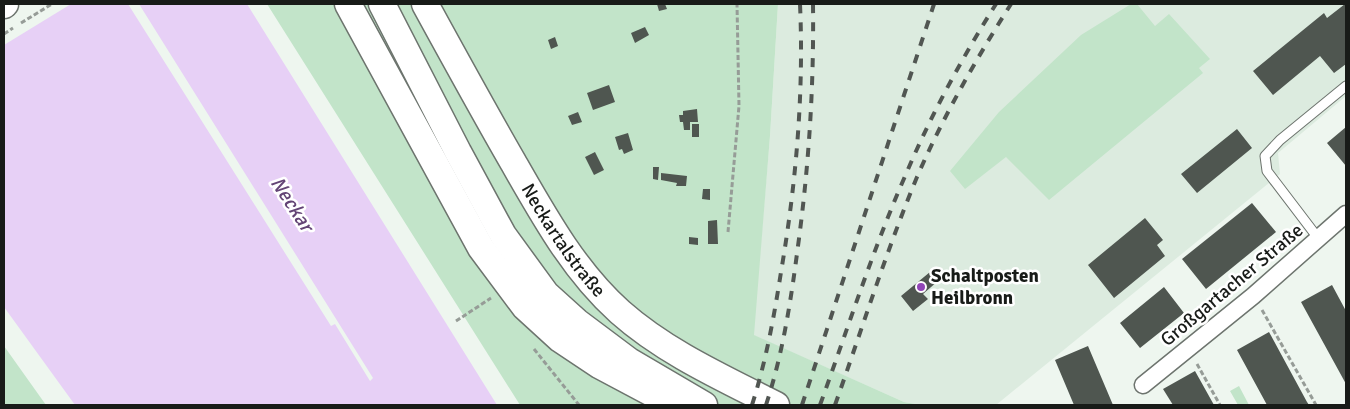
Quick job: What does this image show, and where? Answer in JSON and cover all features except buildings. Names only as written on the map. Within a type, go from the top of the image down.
[{"type":"main road","points":[[348,4],[481,248],[525,307],[560,339],[598,365],[663,399],[683,405]]},
{"type":"main road","name":"Neckartalstraße","points":[[382,4],[503,235],[546,294],[577,322],[629,361],[704,405]]},
{"type":"main road","name":"Neckartalstraße","points":[[425,4],[539,207],[562,245],[588,280],[620,312],[650,336],[706,369],[776,405]]},
{"type":"street","name":"Großgartacher Straße","points":[[1143,386],[1253,296],[1346,214]]},
{"type":"lane","points":[[1318,238],[1267,171],[1265,156],[1280,140],[1346,86]]},
{"type":"path","points":[[4,34],[52,4]]},
{"type":"path","points":[[728,232],[739,106],[737,4]]},
{"type":"path","points":[[1253,296],[1316,405]]},
{"type":"path","points":[[456,321],[494,297]]},
{"type":"path","points":[[1186,350],[1198,366],[1220,405]]},
{"type":"path","points":[[573,405],[575,400],[579,405]]},
{"type":"shaded area","points":[[778,4],[1346,4],[1346,96],[1278,153],[1280,174],[996,405],[921,405],[904,402],[753,335],[770,136]]},
{"type":"green space","points":[[267,4],[778,4],[770,136],[754,335],[904,402],[921,405],[520,405]]},
{"type":"green space","points":[[1131,4],[1137,4],[1155,26],[1169,14],[1210,59],[1199,68],[1203,73],[1049,200],[1006,157],[965,189],[950,171],[999,112],[1081,35]]},
{"type":"green space","points":[[4,346],[46,405],[4,405]]},
{"type":"green space","points":[[1239,386],[1249,405],[1238,405],[1230,391]]},
{"type":"water","name":"Neckar","points":[[4,4],[128,4],[331,326],[335,324],[370,381],[373,378],[139,4],[247,4],[497,405],[75,405],[4,307]]},
{"type":"pier","points":[[4,4],[71,4],[4,45]]},
{"type":"railway","points":[[752,405],[772,322],[791,206],[800,105],[800,4]]},
{"type":"railway","points":[[766,405],[786,326],[802,216],[812,95],[813,4]]},
{"type":"railway","points":[[802,405],[934,4]]},
{"type":"railway","points":[[820,405],[894,202],[926,130],[948,87],[996,4]]},
{"type":"railway","points":[[835,405],[917,177],[961,89],[1011,4]]},
{"type":"place","name":"Schaltposten Heilbronn","points":[[921,287]]}]
